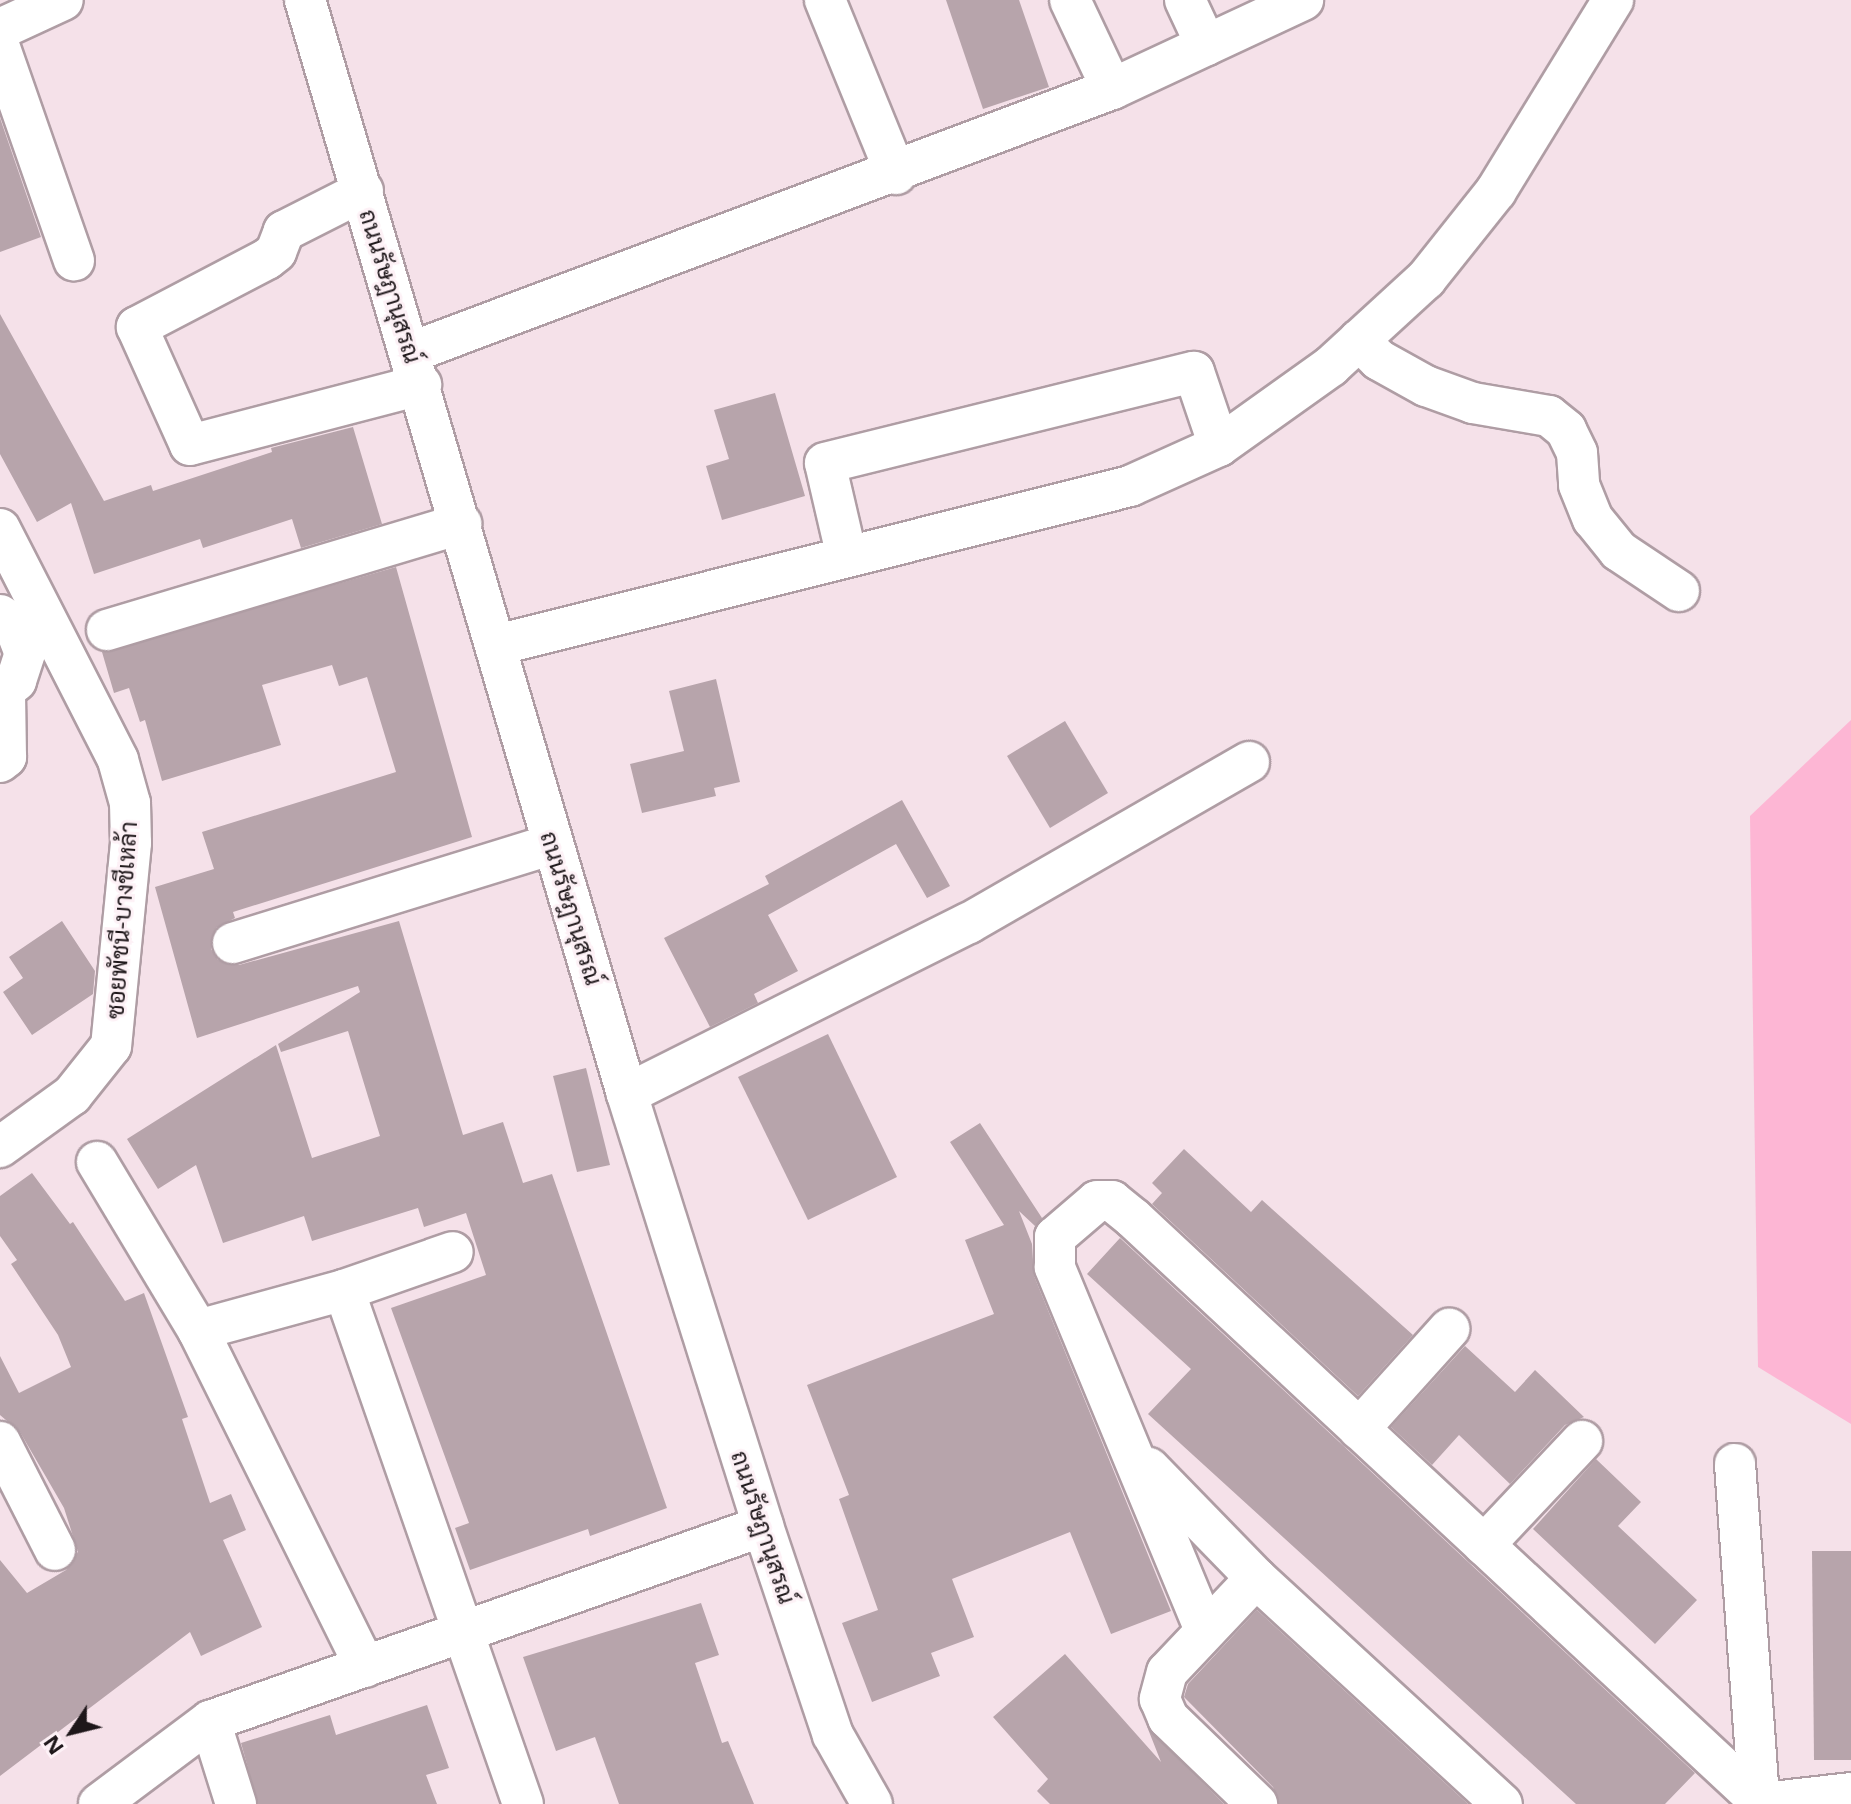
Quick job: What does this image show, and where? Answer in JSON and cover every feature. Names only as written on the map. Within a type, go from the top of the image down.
[{"type":"street","points":[[0,29],[63,0]]},
{"type":"street","name":"ถนนรัษฎานุสรณ์","points":[[305,0],[627,1094],[763,1526],[833,1735],[872,1804]]},
{"type":"street","points":[[825,0],[896,174]]},
{"type":"street","points":[[1070,0],[1112,89]]},
{"type":"street","points":[[1185,0],[1206,45]]},
{"type":"street","points":[[363,191],[284,231],[276,252],[267,259],[137,327],[190,445],[416,369],[1112,89],[1303,0]]},
{"type":"street","points":[[497,645],[846,553],[1130,486],[1219,446],[1359,340],[1426,279],[1496,191],[1613,0]]},
{"type":"street","points":[[0,48],[74,261]]},
{"type":"street","points":[[1359,340],[1379,360],[1426,386],[1473,403],[1549,416],[1566,430],[1577,453],[1579,485],[1593,519],[1619,551],[1679,591]]},
{"type":"street","points":[[846,553],[825,463],[1194,372],[1219,446]]},
{"type":"street","points":[[107,630],[461,524]]},
{"type":"street","name":"ซอยพัชนี-บางชีเหล้า","points":[[0,529],[17,618],[60,650],[118,760],[130,803],[111,1046],[72,1095],[0,1147]]},
{"type":"street","points":[[0,762],[6,757],[3,692],[23,667],[17,618]]},
{"type":"street","points":[[627,1094],[969,923],[1249,762]]},
{"type":"street","points":[[233,943],[552,844]]},
{"type":"street","points":[[97,1162],[198,1330],[365,1667]]},
{"type":"street","points":[[1205,1630],[1051,1250],[1055,1237],[1097,1201],[1112,1201],[1133,1218],[1757,1802],[1851,1793]]},
{"type":"street","points":[[198,1330],[344,1290],[453,1252]]},
{"type":"street","points":[[344,1290],[523,1804]]},
{"type":"street","points":[[1359,1429],[1449,1329]]},
{"type":"street","points":[[1484,1545],[1582,1441]]},
{"type":"street","points":[[0,1442],[55,1550]]},
{"type":"street","points":[[1135,1454],[1256,1578],[1502,1804]]},
{"type":"street","points":[[1735,1464],[1749,1724],[1757,1802]]},
{"type":"street","points":[[99,1804],[210,1721],[763,1526]]},
{"type":"street","points":[[1256,1578],[1167,1672],[1160,1699],[1168,1718],[1257,1804]]},
{"type":"street","points":[[210,1721],[236,1804]]},
{"type":"shaded area","points":[[1851,720],[1851,1424],[1758,1367],[1750,816]]},
{"type":"building","points":[[946,0],[1019,0],[1049,87],[983,109]]},
{"type":"building","points":[[0,118],[41,237],[0,252]]},
{"type":"building","points":[[0,314],[104,501],[151,485],[153,491],[272,452],[271,448],[353,427],[382,524],[301,548],[292,519],[203,548],[200,539],[94,574],[71,503],[37,522],[0,454]]},
{"type":"building","points":[[775,393],[805,496],[722,520],[706,466],[729,459],[714,410]]},
{"type":"building","points":[[396,567],[472,837],[233,912],[235,918],[216,928],[211,949],[218,960],[239,965],[399,921],[463,1135],[503,1122],[523,1183],[552,1174],[667,1508],[590,1536],[588,1529],[470,1570],[455,1528],[469,1523],[391,1308],[486,1275],[466,1213],[424,1227],[418,1208],[312,1241],[304,1216],[223,1243],[196,1165],[158,1189],[127,1139],[276,1045],[312,1158],[380,1136],[348,1031],[281,1052],[278,1044],[360,992],[358,986],[197,1038],[155,887],[214,869],[202,832],[396,772],[367,677],[339,686],[332,665],[262,685],[281,745],[162,781],[145,720],[140,722],[129,688],[114,693],[102,652]]},
{"type":"building","points":[[716,679],[740,782],[714,788],[716,796],[642,813],[630,764],[684,751],[669,691]]},
{"type":"building","points":[[1065,721],[1108,793],[1050,828],[1007,756]]},
{"type":"building","points":[[902,800],[950,886],[927,898],[896,844],[768,915],[798,971],[754,994],[758,1003],[710,1027],[664,938],[769,884],[765,876]]},
{"type":"building","points":[[62,921],[95,971],[93,994],[32,1035],[3,992],[23,978],[9,957]]},
{"type":"building","points":[[828,1034],[897,1177],[808,1220],[738,1077]]},
{"type":"building","points":[[586,1068],[610,1165],[577,1172],[553,1076]]},
{"type":"building","points":[[980,1123],[1042,1218],[1035,1226],[1019,1211],[1032,1244],[1034,1276],[1171,1611],[1111,1634],[1070,1532],[952,1579],[974,1637],[931,1653],[940,1676],[872,1702],[842,1623],[878,1610],[839,1499],[849,1495],[807,1385],[994,1314],[965,1240],[1004,1225],[950,1142]]},
{"type":"building","points":[[1184,1149],[1251,1212],[1262,1200],[1413,1335],[1358,1396],[1152,1204],[1162,1193],[1152,1183]]},
{"type":"building","points":[[32,1173],[70,1224],[73,1222],[125,1301],[144,1293],[188,1417],[182,1419],[210,1503],[231,1494],[246,1530],[223,1540],[262,1627],[201,1656],[190,1632],[0,1776],[0,1560],[27,1593],[66,1570],[78,1552],[64,1508],[20,1432],[0,1415],[0,1356],[19,1393],[71,1367],[58,1335],[11,1264],[17,1260],[0,1236],[0,1196]]},
{"type":"building","points":[[1120,1238],[1695,1773],[1665,1804],[1576,1804],[1148,1414],[1191,1369],[1087,1274]]},
{"type":"building","points":[[1465,1346],[1515,1392],[1535,1370],[1584,1417],[1565,1425],[1510,1484],[1459,1435],[1432,1465],[1391,1427]]},
{"type":"building","points":[[1596,1459],[1641,1502],[1618,1526],[1697,1600],[1655,1644],[1533,1529]]},
{"type":"building","points":[[1812,1551],[1851,1551],[1851,1760],[1814,1760]]},
{"type":"building","points":[[701,1603],[719,1655],[695,1663],[722,1743],[728,1741],[754,1804],[619,1804],[595,1737],[556,1751],[523,1657]]},
{"type":"building","points":[[1257,1610],[1468,1804],[1279,1804],[1273,1787],[1184,1697],[1188,1684]]},
{"type":"building","points":[[1065,1654],[1161,1762],[1148,1729],[1224,1804],[1050,1804],[1037,1791],[1048,1779],[993,1717]]},
{"type":"building","points":[[427,1705],[449,1768],[426,1775],[437,1804],[258,1804],[241,1743],[330,1715],[336,1735]]}]
